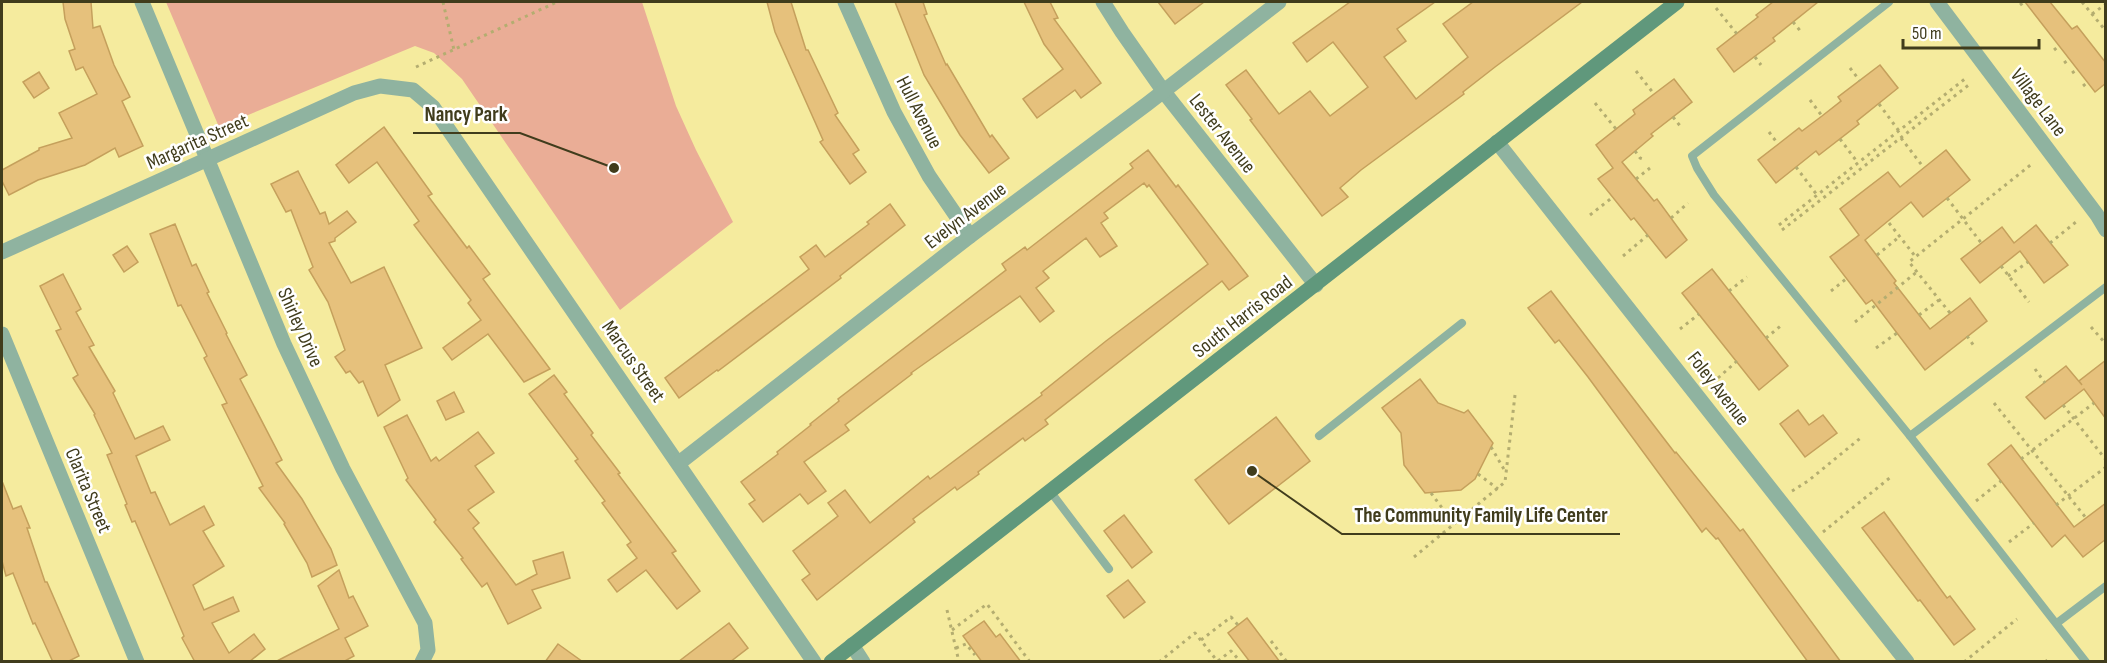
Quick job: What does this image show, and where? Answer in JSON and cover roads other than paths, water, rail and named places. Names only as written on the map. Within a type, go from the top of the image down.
[{"type":"main road","name":"South Harris Road","points":[[831,662],[1677,2]]},
{"type":"street","name":"Shirley Drive","points":[[142,2],[284,344],[343,469],[425,623],[428,650],[422,662]]},
{"type":"street","name":"Hull Avenue","points":[[845,2],[894,112],[929,176],[970,236]]},
{"type":"street","name":"Lester Avenue","points":[[1103,2],[1164,92],[1316,285]]},
{"type":"street","name":"Evelyn Avenue","points":[[679,463],[970,236],[1164,92],[1279,2]]},
{"type":"street","name":"Village Lane","points":[[1937,2],[2106,230]]},
{"type":"street","name":"Margarita Street","points":[[2,252],[354,93],[380,86],[413,90]]},
{"type":"street","name":"Marcus Street","points":[[413,90],[433,107],[814,662]]},
{"type":"street","name":"Foley Avenue","points":[[1497,142],[1907,662]]},
{"type":"street","name":"Clarita Street","points":[[2,334],[137,662]]},
{"type":"street","points":[[852,645],[863,662]]},
{"type":"lane","points":[[1889,2],[1692,156],[1714,195],[1910,436],[2086,662]]},
{"type":"lane","points":[[1910,436],[2106,287]]},
{"type":"lane","points":[[1319,436],[1462,323]]},
{"type":"lane","points":[[1050,491],[1109,568]]},
{"type":"lane","points":[[2057,623],[2106,586]]},
{"type":"place","name":"Nancy Park","points":[[614,168]]},
{"type":"place","name":"The Community Family Life Center","points":[[1252,471]]}]
